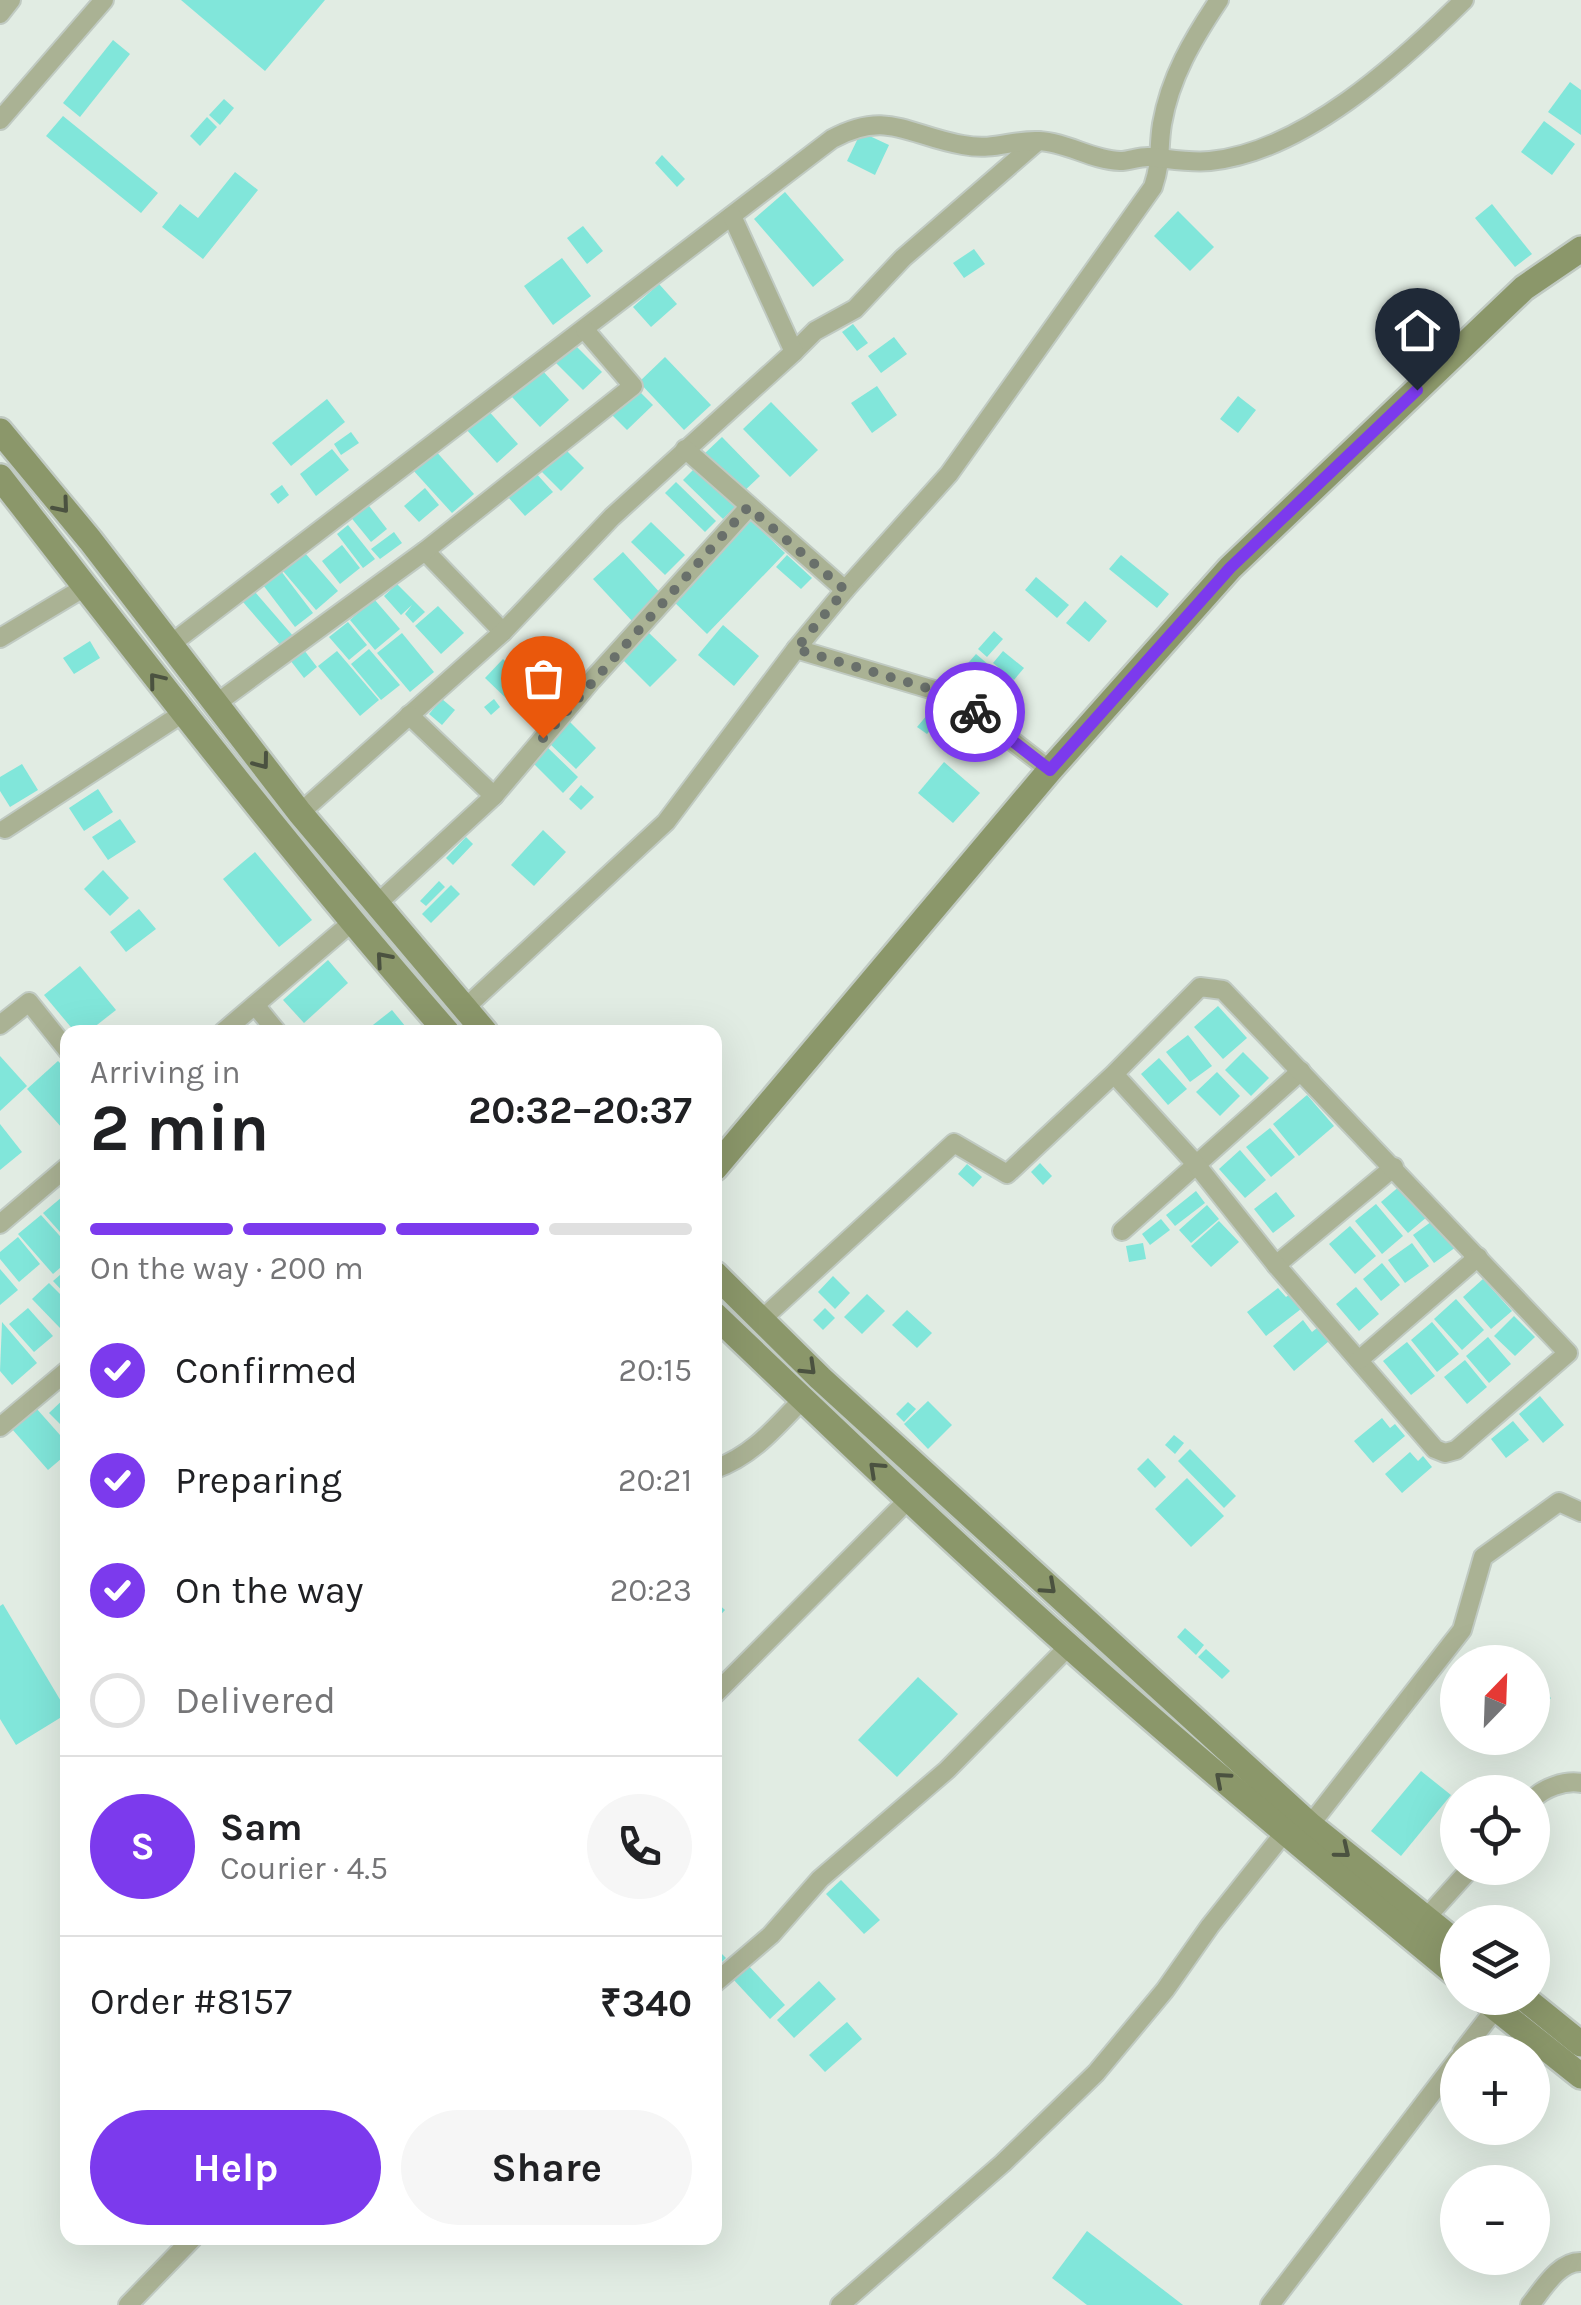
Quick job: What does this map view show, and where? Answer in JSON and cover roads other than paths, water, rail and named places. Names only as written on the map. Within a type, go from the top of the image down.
[{"type":"main road","points":[[722,1160],[1050,770],[1230,568],[1524,288],[1581,249]]},
{"type":"main road","points":[[0,431],[300,812],[480,1025]]},
{"type":"main road","points":[[0,478],[351,923],[442,1025]]},
{"type":"main road","points":[[722,1281],[820,1378],[1310,1825],[1440,1929]]},
{"type":"main road","points":[[722,1321],[802,1400],[1069,1646],[1284,1834],[1440,1961]]},
{"type":"main road","points":[[1505,2015],[1581,2076]]},
{"type":"main road","points":[[1545,2015],[1581,2044]]},
{"type":"street","points":[[0,14],[11,0]]},
{"type":"street","points":[[0,120],[104,0]]},
{"type":"street","points":[[466,1007],[666,822],[796,649],[949,474],[1154,187],[1162,160],[1162,128],[1172,84],[1218,0]]},
{"type":"street","points":[[171,644],[832,139],[855,126],[877,123],[902,127],[936,141],[986,149],[1038,141],[1121,161],[1148,156],[1211,161],[1284,141],[1394,67],[1464,0]]},
{"type":"street","points":[[300,812],[503,632],[612,516],[815,330],[855,309],[903,258],[1038,141]]},
{"type":"street","points":[[732,216],[794,352]]},
{"type":"street","points":[[217,703],[425,552],[632,386],[585,330]]},
{"type":"street","points":[[685,449],[845,590]]},
{"type":"street","points":[[378,902],[494,796],[748,507]]},
{"type":"street","points":[[425,552],[503,632]]},
{"type":"street","points":[[0,638],[85,587]]},
{"type":"street","points":[[796,649],[954,696],[1050,770]]},
{"type":"street","points":[[2,828],[183,713]]},
{"type":"street","points":[[409,715],[494,796]]},
{"type":"street","points":[[231,1025],[351,923]]},
{"type":"street","points":[[760,1320],[954,1143],[1008,1174],[1200,987],[1223,990],[1568,1353],[1456,1450],[1435,1449],[1276,1266],[1195,1163],[1114,1074]]},
{"type":"street","points":[[0,1025],[29,1002],[60,1041]]},
{"type":"street","points":[[255,1005],[271,1025]]},
{"type":"street","points":[[1122,1230],[1301,1071]]},
{"type":"street","points":[[1276,1266],[1394,1167]]},
{"type":"street","points":[[0,1224],[60,1173]]},
{"type":"street","points":[[1359,1360],[1478,1257]]},
{"type":"street","points":[[0,1427],[60,1377]]},
{"type":"street","points":[[722,1467],[758,1446],[802,1400]]},
{"type":"street","points":[[722,1687],[909,1499]]},
{"type":"street","points":[[1310,1825],[1462,1630],[1483,1557],[1559,1502],[1581,1512]]},
{"type":"street","points":[[722,1977],[771,1934],[820,1879],[947,1770],[1069,1646]]},
{"type":"street","points":[[1550,1788],[1581,1782]]},
{"type":"street","points":[[840,2305],[1002,2164],[1096,2073],[1284,1834]]},
{"type":"street","points":[[1426,1918],[1456,1885]]},
{"type":"street","points":[[1274,2304],[1440,2083]]},
{"type":"street","points":[[128,2305],[186,2245]]},
{"type":"street","points":[[1530,2305],[1560,2269],[1571,2261],[1581,2262]]}]
